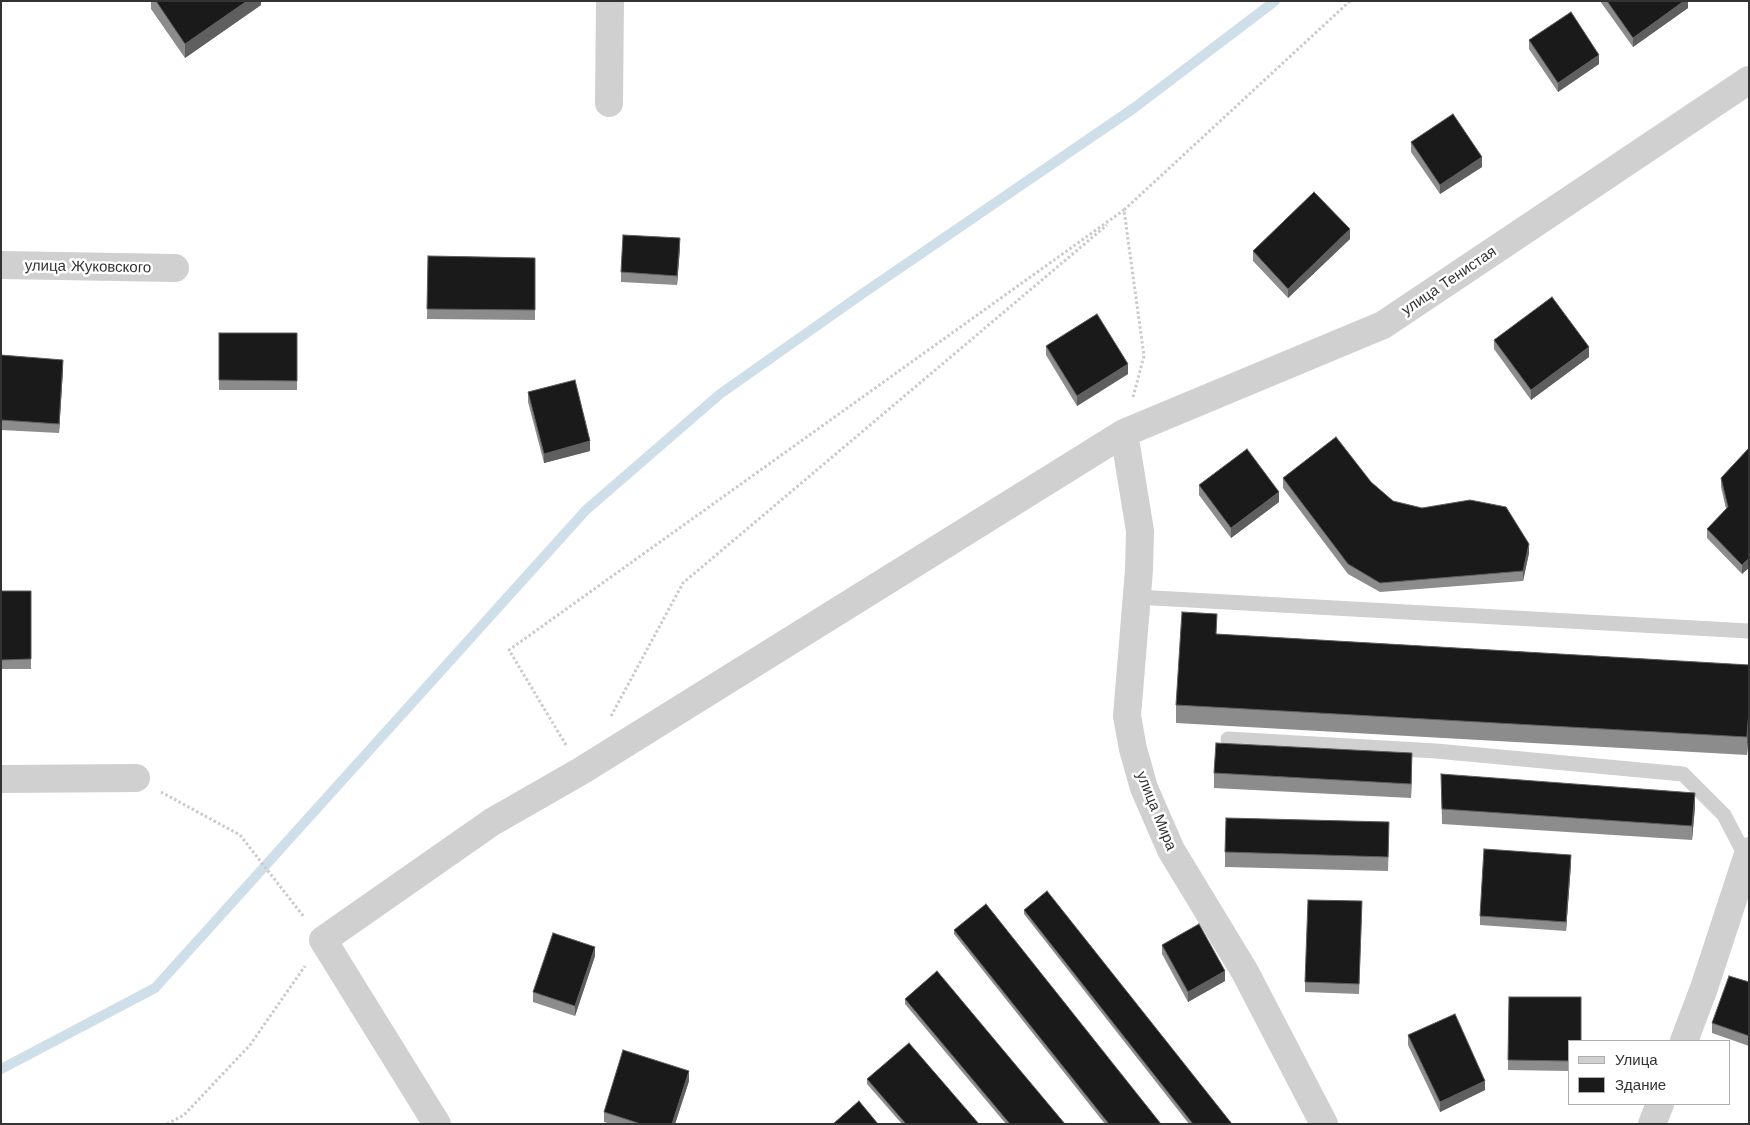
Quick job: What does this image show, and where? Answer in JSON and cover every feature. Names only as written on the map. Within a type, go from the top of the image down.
[{"type":"street","points":[[609,103],[610,1]]},
{"type":"street","name":"улица Тенистая","points":[[323,940],[492,822],[581,771],[1124,433],[1383,325],[1749,80]]},
{"type":"street","name":"улица Жуковского","points":[[1,265],[175,268]]},
{"type":"street","name":"улица Мира","points":[[1124,433],[1140,532],[1139,570],[1127,716],[1133,750],[1144,788],[1171,850],[1245,972],[1324,1124]]},
{"type":"street","points":[[1,780],[136,778]]},
{"type":"street","points":[[1684,1040],[1746,867]]},
{"type":"street","points":[[323,940],[437,1124]]},
{"type":"street","points":[[1652,1124],[1660,1105]]},
{"type":"lane","points":[[1136,597],[1749,631]]},
{"type":"lane","points":[[1228,738],[1436,751],[1683,774],[1724,815],[1746,867]]},
{"type":"path","points":[[609,720],[683,583],[1124,210],[1350,1]]},
{"type":"path","points":[[1124,210],[1144,356],[1124,433]]},
{"type":"path","points":[[581,771],[510,650],[1124,210]]},
{"type":"path","points":[[136,778],[240,835],[323,940],[250,1045],[184,1115],[167,1124]]},
{"type":"building","points":[[156,1],[247,1],[185,44]]},
{"type":"building","points":[[1607,1],[1684,1],[1633,38]]},
{"type":"building","points":[[1571,12],[1599,55],[1558,83],[1529,40]]},
{"type":"building","points":[[1453,114],[1482,157],[1440,185],[1411,142]]},
{"type":"building","points":[[1314,192],[1350,229],[1288,289],[1253,251]]},
{"type":"building","points":[[623,235],[680,238],[677,276],[621,272]]},
{"type":"building","points":[[428,256],[535,258],[535,310],[427,309]]},
{"type":"building","points":[[1552,297],[1589,347],[1531,390],[1494,340]]},
{"type":"building","points":[[1097,314],[1128,364],[1077,396],[1046,346]]},
{"type":"building","points":[[219,333],[297,333],[297,381],[219,380]]},
{"type":"building","points":[[1,355],[63,360],[59,424],[1,420]]},
{"type":"building","points":[[575,380],[590,441],[544,454],[528,392]]},
{"type":"building","points":[[1336,437],[1371,482],[1393,501],[1422,508],[1470,500],[1506,507],[1529,544],[1523,571],[1380,583],[1348,564],[1283,478]]},
{"type":"building","points":[[1749,448],[1749,558],[1742,565],[1707,529],[1728,507],[1721,478]]},
{"type":"building","points":[[1247,449],[1279,492],[1231,528],[1199,485]]},
{"type":"building","points":[[1,591],[31,591],[31,659],[1,660]]},
{"type":"building","points":[[1182,612],[1217,614],[1216,634],[1749,665],[1747,737],[1176,705]]},
{"type":"building","points":[[1216,743],[1412,753],[1411,784],[1214,773]]},
{"type":"building","points":[[1441,774],[1695,793],[1692,826],[1442,809]]},
{"type":"building","points":[[1226,818],[1389,822],[1388,857],[1225,852]]},
{"type":"building","points":[[1484,849],[1571,855],[1566,922],[1480,916]]},
{"type":"building","points":[[1047,891],[1232,1124],[1193,1124],[1024,910]]},
{"type":"building","points":[[1308,900],[1362,901],[1359,984],[1305,982]]},
{"type":"building","points":[[986,904],[1161,1124],[1109,1124],[954,930]]},
{"type":"building","points":[[1199,924],[1225,971],[1188,992],[1162,945]]},
{"type":"building","points":[[553,933],[595,947],[575,1006],[533,992]]},
{"type":"building","points":[[937,971],[1065,1124],[1010,1124],[905,999]]},
{"type":"building","points":[[1729,976],[1749,982],[1749,1036],[1712,1023]]},
{"type":"building","points":[[1509,997],[1581,997],[1581,1040],[1568,1040],[1568,1061],[1508,1060]]},
{"type":"building","points":[[1455,1014],[1485,1081],[1440,1102],[1408,1035]]},
{"type":"building","points":[[909,1043],[979,1124],[906,1124],[867,1079]]},
{"type":"building","points":[[623,1050],[689,1071],[672,1124],[641,1124],[604,1112]]},
{"type":"building","points":[[859,1101],[878,1124],[833,1124]]},
{"type":"waterway","points":[[1,1069],[155,988],[586,510],[720,394],[862,294],[1134,108],[1275,1]]}]
